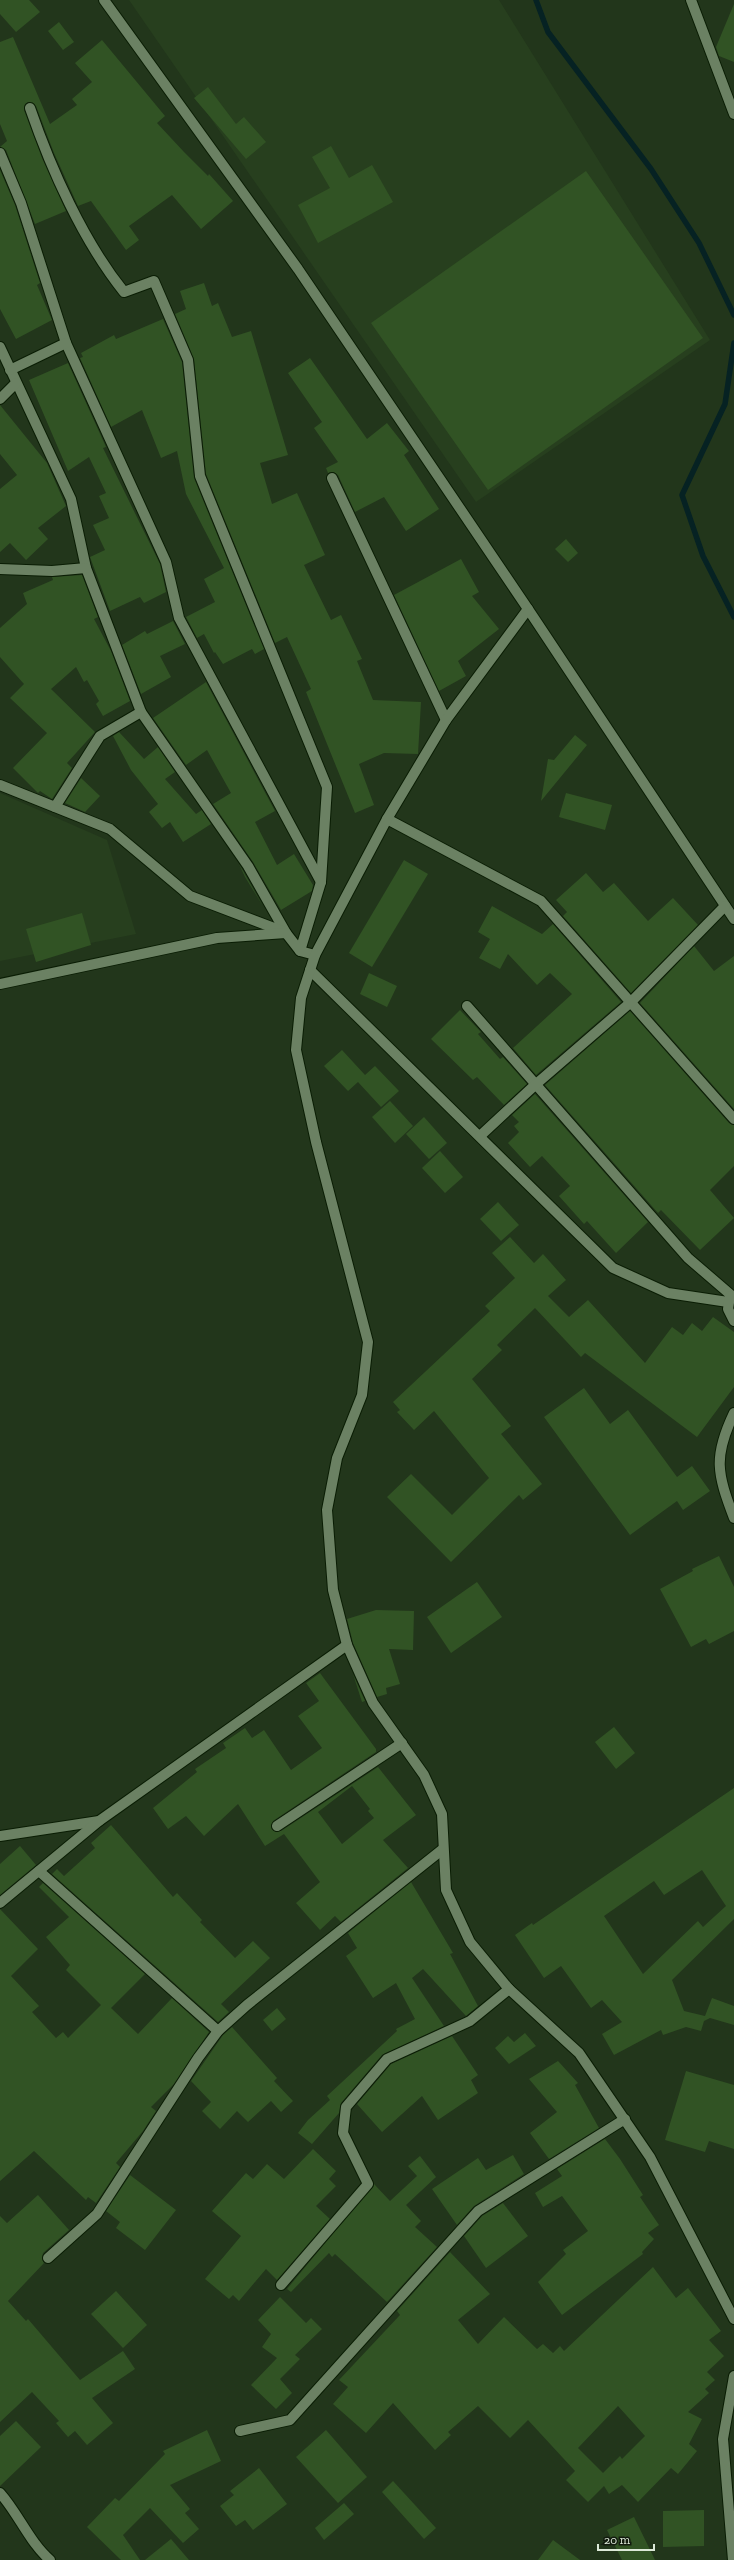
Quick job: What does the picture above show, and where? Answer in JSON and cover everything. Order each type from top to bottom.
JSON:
[{"type":"street","points":[[104,0],[298,269],[528,609],[734,919]]},
{"type":"street","points":[[691,0],[734,114]]},
{"type":"street","points":[[730,103],[734,93]]},
{"type":"street","points":[[30,108],[44,150],[102,264],[124,292],[154,281],[188,360],[200,476],[327,787],[321,882],[300,950]]},
{"type":"street","points":[[0,153],[21,203],[66,343],[166,562],[179,618],[321,882]]},
{"type":"street","points":[[10,370],[66,343]]},
{"type":"street","points":[[0,347],[71,499],[86,568],[141,712],[248,866],[286,933],[300,950],[315,955]]},
{"type":"street","points":[[0,399],[16,383]]},
{"type":"street","points":[[332,478],[446,720]]},
{"type":"street","points":[[0,570],[52,571],[86,568]]},
{"type":"street","points":[[528,609],[446,720],[387,819],[315,955],[301,998],[296,1050],[316,1142],[368,1342],[362,1395],[337,1458],[327,1510],[333,1590],[347,1645],[373,1703],[424,1775],[442,1814],[446,1890],[470,1942],[509,1990],[580,2052],[650,2157],[734,2319]]},
{"type":"street","points":[[56,807],[100,736],[141,712]]},
{"type":"street","points":[[0,784],[110,829],[190,896],[286,933]]},
{"type":"street","points":[[387,819],[541,901],[734,1120]]},
{"type":"street","points":[[480,1136],[535,1084],[631,1002],[725,906]]},
{"type":"street","points":[[0,984],[216,938],[286,933]]},
{"type":"street","points":[[310,970],[613,1268],[668,1293],[731,1296]]},
{"type":"street","points":[[467,1006],[688,1258],[731,1296]]},
{"type":"street","points":[[731,1296],[728,1309],[734,1321]]},
{"type":"street","points":[[734,1413],[723,1436],[718,1465],[724,1492],[734,1518]]},
{"type":"street","points":[[0,1903],[100,1821],[347,1645]]},
{"type":"street","points":[[277,1826],[402,1743]]},
{"type":"street","points":[[0,1836],[100,1821]]},
{"type":"street","points":[[48,2258],[97,2214],[198,2058],[218,2031],[247,2005],[443,1849]]},
{"type":"street","points":[[39,1871],[218,2031]]},
{"type":"street","points":[[281,2285],[368,2184],[343,2133],[346,2107],[387,2059],[470,2022],[509,1990]]},
{"type":"street","points":[[240,2431],[290,2420],[478,2211],[625,2119]]},
{"type":"street","points":[[733,2560],[729,2535],[723,2439],[734,2376]]},
{"type":"street","points":[[0,2493],[15,2509],[42,2554],[50,2560]]},
{"type":"shaded area","points":[[129,0],[499,0],[710,340],[476,502]]},
{"type":"shaded area","points":[[0,793],[107,840],[136,934],[0,961]]},
{"type":"building","points":[[0,0],[29,0],[40,12],[16,32],[0,14]]},
{"type":"building","points":[[734,4],[734,62],[719,56],[716,47]]},
{"type":"building","points":[[59,22],[74,42],[63,50],[48,31]]},
{"type":"building","points":[[13,37],[50,124],[77,105],[72,99],[92,82],[75,63],[102,40],[165,116],[157,123],[208,176],[209,174],[233,201],[201,229],[172,195],[129,226],[139,240],[126,250],[91,201],[78,206],[54,153],[36,106],[28,102],[25,104],[24,110],[42,158],[66,211],[35,224],[6,150],[0,147],[7,141],[0,124],[0,42]]},
{"type":"building","points":[[208,87],[236,124],[244,117],[266,142],[246,159],[194,98]]},
{"type":"building","points":[[331,146],[349,178],[372,165],[393,202],[318,243],[298,205],[330,188],[312,157]]},
{"type":"building","points":[[0,170],[15,205],[40,283],[37,285],[52,320],[16,339],[0,309]]},
{"type":"building","points":[[586,171],[703,338],[488,490],[371,323]]},
{"type":"building","points":[[204,283],[212,306],[218,303],[232,337],[251,331],[288,455],[260,463],[272,504],[297,493],[325,555],[304,565],[331,620],[341,615],[362,659],[357,661],[373,700],[421,702],[418,754],[384,753],[359,764],[374,805],[355,813],[306,692],[311,689],[287,637],[275,643],[206,474],[194,359],[175,314],[186,309],[180,291]]},
{"type":"building","points":[[163,319],[182,362],[194,478],[264,649],[255,654],[252,649],[223,664],[215,652],[214,653],[204,634],[197,638],[186,617],[215,602],[204,579],[224,568],[186,494],[177,451],[161,458],[142,410],[111,427],[80,358],[83,357],[81,353],[114,335],[116,339]]},
{"type":"building","points":[[310,358],[367,439],[387,423],[409,451],[404,455],[439,509],[406,531],[384,497],[355,512],[338,475],[333,472],[328,473],[326,468],[338,462],[314,428],[322,422],[288,373]]},
{"type":"building","points":[[68,363],[106,447],[103,448],[160,564],[166,592],[144,603],[140,597],[110,611],[90,557],[105,550],[93,525],[109,518],[99,496],[106,493],[89,457],[68,471],[29,380]]},
{"type":"building","points":[[0,405],[47,463],[66,506],[38,528],[48,539],[26,560],[10,543],[0,552],[0,489],[17,475],[0,454]]},
{"type":"building","points":[[566,539],[578,553],[568,562],[555,549]]},
{"type":"building","points":[[461,559],[479,592],[472,596],[499,629],[458,661],[466,676],[439,691],[394,595]]},
{"type":"building","points":[[82,575],[98,617],[94,619],[111,651],[130,701],[103,716],[96,704],[99,701],[87,680],[84,682],[76,667],[51,689],[95,732],[67,763],[72,768],[52,799],[40,791],[38,793],[13,768],[47,733],[10,698],[24,684],[0,657],[0,628],[27,604],[23,593],[53,580],[52,577]]},
{"type":"building","points":[[173,621],[185,644],[160,656],[171,677],[141,694],[122,645],[145,631],[147,634]]},
{"type":"building","points":[[206,682],[275,811],[255,822],[277,865],[294,854],[313,885],[312,891],[281,910],[253,862],[213,804],[231,793],[207,750],[186,765],[153,718]]},
{"type":"building","points":[[119,732],[144,759],[158,747],[175,772],[165,779],[196,814],[202,810],[211,824],[183,842],[170,822],[162,828],[149,812],[158,804],[131,770],[113,736]]},
{"type":"building","points":[[575,735],[587,745],[541,801],[548,759],[554,760]]},
{"type":"building","points":[[81,778],[100,796],[85,812],[65,803]]},
{"type":"building","points":[[566,793],[612,805],[605,830],[559,817]]},
{"type":"building","points":[[404,860],[428,874],[372,967],[349,953]]},
{"type":"building","points":[[239,864],[242,869],[263,906],[245,877]]},
{"type":"building","points":[[586,873],[603,892],[614,883],[648,921],[673,898],[698,925],[631,993],[563,916],[567,912],[556,900]]},
{"type":"building","points":[[492,906],[542,934],[553,924],[621,1002],[536,1075],[513,1048],[572,994],[550,973],[537,985],[508,954],[500,969],[479,958],[490,939],[478,932]]},
{"type":"building","points":[[82,913],[91,945],[36,962],[26,929]]},
{"type":"building","points":[[694,946],[714,971],[734,956],[734,1109],[640,1003]]},
{"type":"building","points":[[369,973],[397,986],[387,1007],[360,994]]},
{"type":"building","points":[[460,1010],[481,1032],[478,1034],[500,1059],[503,1057],[527,1084],[504,1105],[477,1077],[473,1080],[431,1039]]},
{"type":"building","points":[[630,1011],[729,1123],[734,1125],[734,1166],[710,1190],[734,1218],[700,1250],[661,1210],[658,1213],[545,1085]]},
{"type":"building","points":[[342,1050],[365,1075],[375,1066],[399,1091],[381,1107],[358,1082],[348,1091],[324,1066]]},
{"type":"building","points":[[535,1094],[648,1222],[616,1253],[587,1221],[584,1224],[559,1196],[570,1186],[542,1156],[530,1167],[508,1143],[519,1132],[514,1126],[519,1122],[512,1115]]},
{"type":"building","points":[[390,1101],[413,1126],[395,1143],[372,1117]]},
{"type":"building","points":[[424,1117],[447,1143],[429,1159],[406,1134]]},
{"type":"building","points":[[440,1151],[463,1177],[445,1193],[422,1168]]},
{"type":"building","points":[[498,1202],[519,1225],[501,1241],[480,1219]]},
{"type":"building","points":[[510,1237],[534,1263],[543,1254],[566,1280],[548,1296],[569,1317],[588,1300],[645,1363],[672,1327],[683,1335],[692,1323],[702,1331],[713,1317],[734,1332],[734,1387],[697,1437],[585,1353],[581,1357],[535,1308],[497,1345],[502,1350],[472,1379],[511,1426],[501,1434],[542,1484],[523,1500],[519,1495],[451,1562],[387,1497],[411,1474],[452,1515],[489,1478],[434,1411],[414,1430],[397,1412],[400,1410],[393,1402],[490,1311],[485,1306],[515,1278],[492,1253]]},
{"type":"building","points":[[584,1388],[610,1424],[628,1410],[677,1477],[692,1466],[710,1491],[683,1510],[677,1501],[630,1535],[544,1417]]},
{"type":"building","points":[[719,1556],[734,1587],[734,1631],[709,1644],[706,1639],[691,1647],[660,1589],[693,1571],[692,1569]]},
{"type":"building","points":[[477,1582],[502,1617],[451,1653],[427,1617]]},
{"type":"building","points":[[376,1610],[414,1611],[413,1650],[389,1649],[400,1684],[386,1688],[387,1694],[377,1697],[353,1643],[347,1619]]},
{"type":"building","points":[[320,1673],[376,1749],[376,1752],[273,1821],[271,1826],[272,1830],[281,1831],[378,1767],[416,1815],[383,1840],[408,1868],[341,1922],[335,1916],[320,1930],[296,1903],[320,1882],[284,1834],[265,1846],[238,1804],[204,1836],[186,1816],[168,1829],[153,1808],[197,1772],[195,1769],[226,1748],[223,1743],[245,1728],[252,1738],[264,1730],[291,1770],[322,1748],[298,1716],[319,1701],[306,1683]],"holes":[[[352,1786],[370,1809],[368,1811],[374,1818],[342,1844],[318,1812]]]},
{"type":"building","points":[[353,1674],[365,1701],[362,1702]]},
{"type":"building","points":[[614,1727],[635,1753],[616,1769],[595,1742]]},
{"type":"building","points":[[734,1788],[734,1919],[672,1980],[684,2011],[705,2016],[712,1998],[734,2006],[734,2025],[710,2018],[704,2021],[701,2031],[686,2027],[663,2035],[661,2030],[614,2055],[602,2034],[622,2022],[602,2000],[591,2008],[561,1966],[544,1978],[515,1935],[532,1923],[533,1925]],"holes":[[[702,1870],[726,1906],[703,1927],[698,1921],[643,1974],[604,1916],[654,1881],[664,1895]]]},
{"type":"building","points":[[111,1825],[173,1897],[177,1893],[202,1920],[200,1922],[235,1958],[253,1941],[270,1958],[221,2004],[229,2012],[218,2022],[52,1874],[57,1869],[64,1876],[95,1848],[91,1843]]},
{"type":"building","points":[[20,1846],[36,1865],[0,1895],[0,1864]]},
{"type":"building","points":[[411,1882],[453,1953],[450,1954],[478,2006],[466,2016],[423,1969],[412,1978],[444,2026],[382,2055],[341,2103],[339,2113],[312,2144],[298,2133],[308,2120],[330,2100],[327,2096],[397,2031],[396,2029],[415,2019],[396,1983],[373,1998],[346,1956],[357,1948],[348,1933]]},
{"type":"building","points":[[43,1883],[145,1974],[111,2008],[138,2034],[172,1998],[209,2032],[174,2084],[151,2107],[156,2111],[143,2131],[116,2163],[120,2167],[96,2203],[88,2197],[86,2200],[34,2151],[0,2181],[0,1909],[38,1949],[11,1976],[39,2006],[32,2012],[56,2038],[63,2032],[68,2038],[101,2005],[66,1970],[70,1965],[46,1937],[69,1917],[39,1887]]},
{"type":"building","points":[[277,2008],[286,2019],[272,2031],[263,2020]]},
{"type":"building","points":[[232,2027],[277,2078],[274,2081],[293,2101],[281,2112],[271,2101],[248,2122],[237,2111],[220,2129],[202,2111],[211,2102],[191,2081],[223,2035]]},
{"type":"building","points":[[525,2033],[536,2046],[509,2064],[495,2048],[508,2036],[514,2042]]},
{"type":"building","points":[[452,2036],[478,2075],[471,2080],[478,2093],[438,2120],[422,2096],[382,2132],[357,2104],[391,2064]]},
{"type":"building","points":[[558,2061],[578,2083],[575,2085],[599,2128],[549,2159],[530,2133],[557,2112],[529,2079]]},
{"type":"building","points":[[686,2071],[734,2085],[734,2149],[709,2141],[705,2152],[665,2140]]},
{"type":"building","points":[[605,2139],[643,2195],[640,2197],[659,2225],[648,2233],[654,2239],[642,2252],[643,2254],[562,2315],[538,2282],[566,2254],[563,2250],[588,2231],[562,2196],[543,2207],[535,2193],[562,2176],[557,2169]]},
{"type":"building","points":[[313,2149],[336,2171],[329,2179],[336,2186],[316,2206],[330,2219],[277,2280],[266,2269],[239,2301],[233,2295],[229,2299],[205,2279],[241,2236],[212,2211],[246,2173],[253,2179],[267,2164],[284,2179]]},
{"type":"building","points":[[513,2155],[524,2174],[474,2206],[457,2225],[432,2189],[478,2158],[486,2170]]},
{"type":"building","points":[[420,2156],[436,2177],[406,2205],[421,2221],[415,2227],[437,2247],[387,2302],[335,2254],[332,2257],[329,2253],[291,2292],[287,2289],[374,2184],[390,2201],[417,2176],[408,2166]]},
{"type":"building","points":[[130,2175],[176,2210],[145,2250],[116,2228],[120,2222],[106,2211]]},
{"type":"building","points":[[38,2195],[69,2230],[43,2253],[42,2259],[44,2263],[8,2301],[26,2321],[28,2319],[80,2380],[123,2351],[135,2369],[92,2398],[113,2423],[87,2445],[75,2431],[68,2437],[56,2423],[59,2421],[32,2392],[0,2422],[0,2216],[7,2223]]},
{"type":"building","points":[[503,2203],[528,2236],[486,2268],[464,2236],[482,2216]]},
{"type":"building","points":[[450,2252],[490,2294],[458,2320],[478,2344],[504,2317],[537,2349],[543,2344],[553,2353],[560,2346],[564,2351],[653,2267],[676,2298],[688,2288],[721,2331],[709,2340],[724,2356],[707,2372],[715,2380],[705,2389],[709,2393],[688,2412],[702,2419],[689,2444],[697,2451],[678,2474],[671,2468],[638,2502],[622,2485],[609,2494],[604,2486],[588,2502],[566,2480],[575,2471],[528,2420],[510,2438],[478,2406],[448,2432],[451,2435],[435,2450],[393,2403],[366,2433],[333,2404],[348,2387],[339,2380],[400,2315],[397,2311]],"holes":[[[618,2406],[645,2436],[622,2459],[620,2456],[603,2473],[578,2448]]]},
{"type":"building","points":[[116,2291],[147,2325],[123,2348],[91,2314]]},
{"type":"building","points":[[280,2297],[306,2323],[311,2318],[322,2329],[295,2355],[300,2359],[280,2379],[292,2393],[276,2409],[251,2385],[277,2358],[262,2347],[271,2334],[258,2320]]},
{"type":"building","points":[[16,2421],[41,2447],[0,2486],[0,2436]]},
{"type":"building","points":[[207,2430],[221,2461],[170,2485],[190,2509],[185,2513],[199,2529],[183,2543],[150,2508],[123,2535],[140,2560],[121,2560],[87,2527],[115,2498],[119,2501],[165,2454],[163,2451]]},
{"type":"building","points":[[326,2430],[367,2477],[338,2503],[296,2457]]},
{"type":"building","points":[[259,2468],[287,2504],[253,2530],[245,2520],[236,2526],[220,2506],[234,2495],[230,2491]]},
{"type":"building","points":[[393,2481],[436,2528],[424,2539],[382,2492]]},
{"type":"building","points":[[344,2503],[354,2514],[324,2540],[315,2528]]},
{"type":"building","points":[[704,2510],[704,2546],[663,2547],[663,2511]]},
{"type":"building","points":[[634,2517],[655,2560],[622,2560],[607,2530]]},
{"type":"building","points":[[171,2539],[189,2560],[145,2560]]},
{"type":"building","points":[[553,2540],[580,2560],[538,2560]]},
{"type":"waterway","points":[[536,0],[548,32],[651,169],[699,243],[734,315]]},
{"type":"waterway","points":[[734,343],[725,404],[682,495],[703,556],[734,617]]}]
